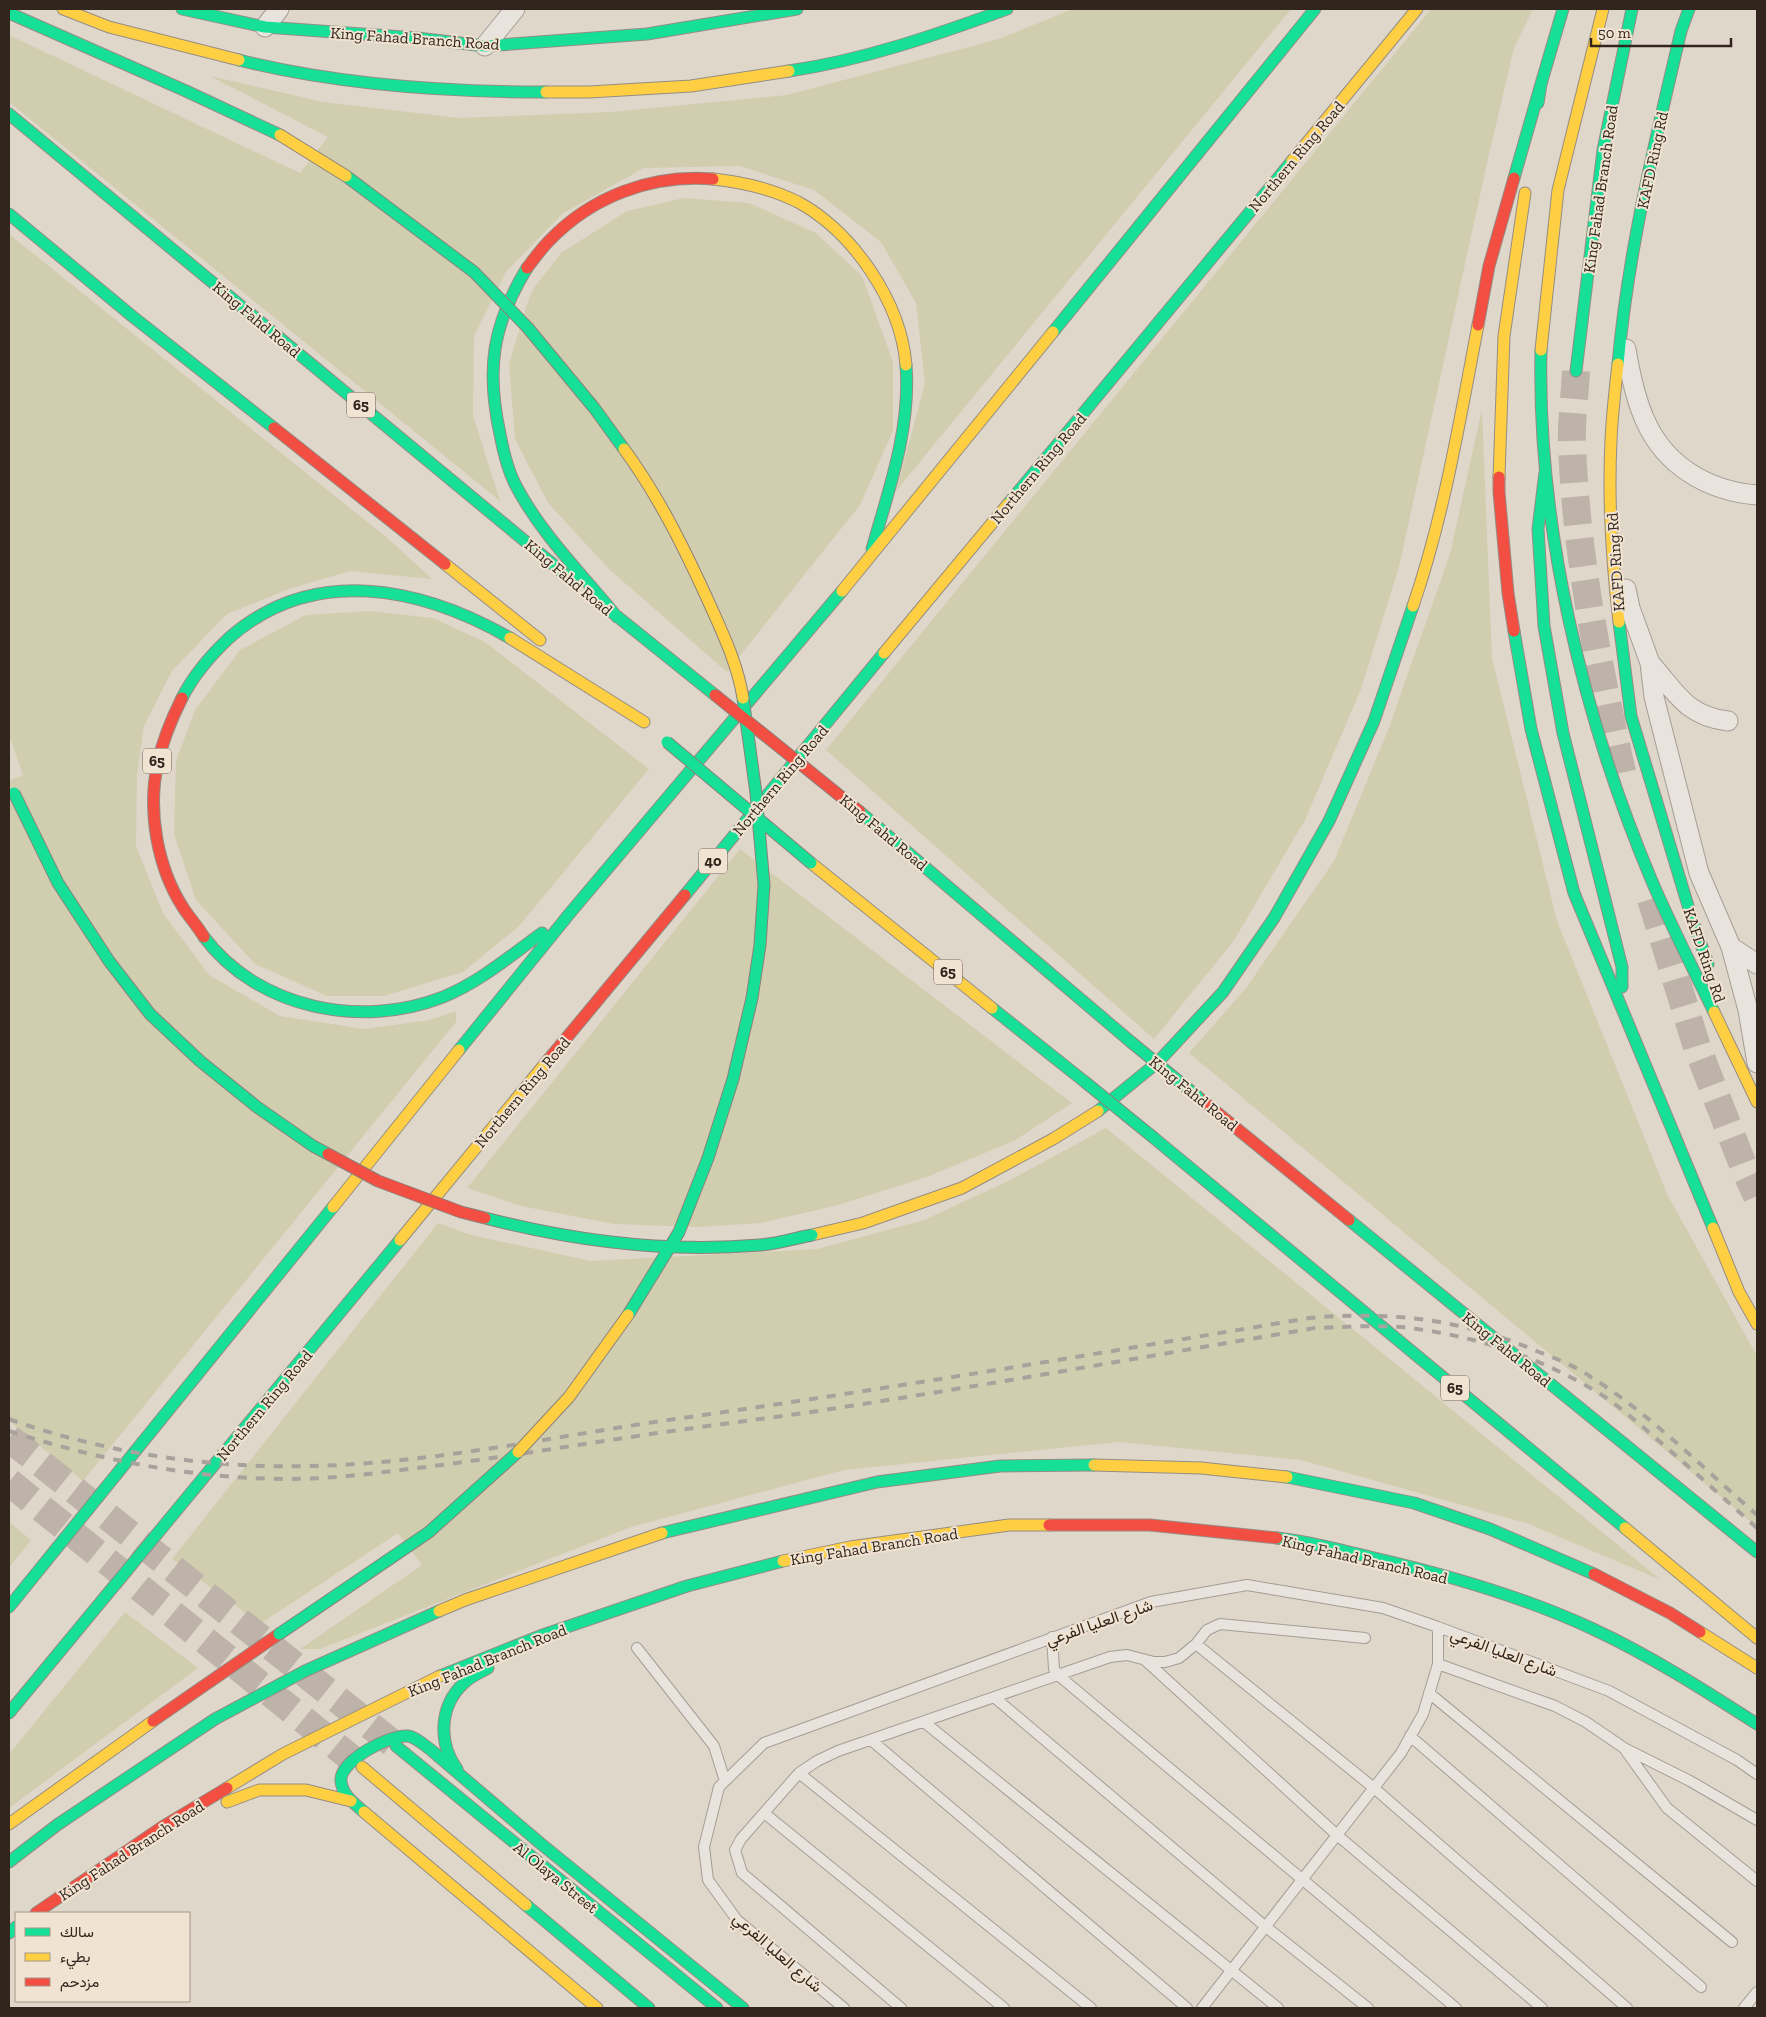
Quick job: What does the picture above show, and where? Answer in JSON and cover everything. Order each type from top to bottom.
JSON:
[{"type":"main road","points":[[63,9],[109,27],[279,70],[387,86],[487,92],[590,92],[691,86],[829,65],[945,32],[1008,9]]},
{"type":"main road","name":"King Fahad Branch Road","points":[[182,9],[266,27],[417,38],[485,46],[647,34],[797,9]]},
{"type":"main road","points":[[9,1607],[570,913],[870,558],[1315,9]]},
{"type":"main road","name":"Northern Ring Road","points":[[9,1714],[1417,9]]},
{"type":"main road","points":[[12,788],[58,882],[109,961],[150,1014],[200,1061],[250,1102],[313,1146],[378,1181],[461,1212],[523,1228],[585,1240],[681,1248],[761,1245],[812,1235],[863,1223],[962,1188],[1053,1139],[1101,1109],[1152,1068],[1223,992],[1274,918],[1329,821],[1374,720],[1421,582],[1452,458],[1489,266],[1563,9]]},
{"type":"main road","points":[[1603,9],[1558,190],[1541,352],[1545,472],[1558,565],[1576,653],[1610,773],[1651,880],[1757,1102]]},
{"type":"main road","name":"King Fahad Branch Road","points":[[1576,371],[1603,150],[1632,9]]},
{"type":"main road","name":"KAFD Ring Rd","points":[[1689,9],[1681,31],[1642,199],[1621,328],[1611,442],[1610,482],[1615,588],[1631,716],[1692,919],[1712,974]]},
{"type":"main road","points":[[9,14],[186,91],[280,135],[351,179],[474,272],[528,328],[595,409],[648,482],[692,565],[726,641],[740,686],[756,792],[764,885],[752,998],[734,1079],[708,1158],[679,1232],[637,1301],[605,1349],[569,1397],[506,1464],[429,1532],[139,1730],[9,1824]]},
{"type":"main road","points":[[1541,84],[1504,336],[1499,492],[1508,593],[1531,729],[1574,893],[1739,1292],[1757,1324]]},
{"type":"main road","name":"King Fahd Road","points":[[9,114],[617,617],[860,812],[1131,1042],[1757,1552]]},
{"type":"main road","points":[[617,617],[541,523],[514,480],[494,418],[491,377],[493,354],[503,311],[525,270],[554,235],[579,214],[612,196],[648,184],[690,178],[725,181],[760,186],[797,202],[835,230],[867,263],[886,294],[900,326],[907,364],[908,405],[896,460],[870,558]]},
{"type":"main road","name":"65","points":[[9,214],[132,316],[644,722],[811,863],[1154,1138],[1757,1638]]},
{"type":"main road","points":[[1545,472],[1538,529],[1544,626],[1563,733],[1622,967],[1622,1009]]},
{"type":"main road","name":"65","points":[[570,913],[470,983],[444,997],[408,1007],[375,1013],[342,1011],[310,1005],[279,995],[248,978],[219,953],[194,925],[180,902],[166,871],[156,837],[154,775],[163,737],[171,716],[196,675],[222,644],[255,619],[306,597],[332,592],[357,591],[389,593],[419,599],[463,615],[510,638],[644,722]]},
{"type":"main road","name":"KAFD Ring Rd","points":[[1722,1001],[1757,1102]]},
{"type":"main road","points":[[9,1862],[57,1825],[216,1719],[305,1671],[465,1600],[660,1533],[877,1482],[1000,1466],[1095,1465],[1201,1468],[1301,1479],[1414,1503],[1490,1529],[1583,1568],[1670,1613],[1757,1668]]},
{"type":"main road","name":"King Fahad Branch Road","points":[[37,1912],[162,1827],[292,1750],[445,1674],[540,1636],[687,1586],[769,1564],[850,1547],[1009,1525],[1150,1525],[1302,1541],[1422,1569],[1515,1598],[1593,1630],[1668,1668],[1757,1724]]},
{"type":"main road","points":[[473,1787],[448,1760],[444,1742],[443,1720],[449,1702],[463,1684],[540,1636]]},
{"type":"main road","points":[[597,2008],[351,1801],[341,1787],[340,1775],[349,1763],[362,1753],[397,1738],[409,1736],[421,1742],[473,1787],[743,2008]]},
{"type":"main road","name":"Al Olaya Street","points":[[396,1746],[716,2008]]},
{"type":"main road","points":[[362,1767],[649,2008]]},
{"type":"main road","points":[[162,1827],[259,1790],[306,1790],[351,1801]]},
{"type":"street","points":[[266,27],[279,9]]},
{"type":"street","points":[[485,46],[515,9]]},
{"type":"street","points":[[1621,328],[1631,377],[1645,420],[1656,440],[1674,461],[1696,478],[1718,488],[1757,495]]},
{"type":"street","points":[[1610,482],[1630,608],[1650,662],[1654,697],[1699,873],[1731,947],[1748,1010],[1757,1063]]},
{"type":"street","points":[[1650,662],[1687,706],[1710,719],[1728,721]]},
{"type":"street","points":[[1731,947],[1757,964]]},
{"type":"lane","name":"شارع العليا الفرعي","points":[[844,2008],[737,1920],[708,1880],[704,1847],[719,1787],[764,1743],[1151,1602],[1247,1585],[1383,1608],[1609,1690],[1737,1760],[1757,1774]]},
{"type":"lane","points":[[901,2008],[742,1873],[735,1850],[741,1840],[799,1773],[817,1761],[871,1740],[1110,1657],[1126,1655],[1154,1662],[1165,1662],[1179,1658],[1196,1644],[1206,1630],[1220,1624],[1365,1638]]},
{"type":"lane","points":[[1202,2008],[1401,1753],[1423,1714],[1438,1664],[1438,1627]]},
{"type":"lane","points":[[1052,1637],[1054,1669],[1058,1675],[1456,2008]]},
{"type":"lane","points":[[1196,1644],[1374,1788],[1626,2008]]},
{"type":"lane","points":[[637,1648],[714,1746],[725,1781]]},
{"type":"lane","points":[[1142,1658],[1337,1835],[1542,2008]]},
{"type":"lane","points":[[1438,1664],[1555,1706],[1586,1722],[1624,1748],[1690,1781],[1757,1820]]},
{"type":"lane","points":[[1429,1694],[1732,1942]]},
{"type":"lane","points":[[994,1697],[1266,1927],[1368,2008]]},
{"type":"lane","points":[[924,1722],[1278,2008]]},
{"type":"lane","points":[[1410,1736],[1701,1987]]},
{"type":"lane","points":[[871,1740],[1187,2008]]},
{"type":"lane","points":[[1624,1748],[1667,1808],[1757,1880]]},
{"type":"lane","points":[[799,1773],[1091,2008]]},
{"type":"lane","points":[[764,1813],[1004,2008]]},
{"type":"lane","points":[[1744,2008],[1757,1992]]},
{"type":"shaded area","points":[[1073,9],[1291,9],[896,491],[925,383],[916,303],[881,242],[814,190],[740,166],[644,168],[562,214],[506,272],[474,336],[473,415],[500,501],[9,102],[9,35],[300,173],[328,137],[210,76],[323,102],[459,118],[611,112],[787,95],[999,39]]},
{"type":"shaded area","points":[[1431,9],[1533,9],[1514,48],[1399,567],[1361,689],[1305,820],[1233,942],[1154,1039],[826,750]]},
{"type":"shaded area","points":[[684,198],[749,203],[816,233],[862,276],[893,362],[893,431],[860,505],[727,672],[610,570],[548,503],[515,439],[509,364],[528,301],[534,288],[561,253],[627,211]]},
{"type":"shaded area","points":[[9,234],[391,541],[432,579],[350,571],[292,588],[227,614],[172,671],[144,726],[137,775],[136,846],[163,913],[209,975],[280,1016],[364,1029],[430,1020],[456,1011],[456,1022],[83,1481],[9,1421],[9,781],[23,775],[9,735]]},
{"type":"shaded area","points":[[1482,409],[1492,658],[1557,921],[1668,1196],[1757,1356],[1757,1527],[1189,1053],[1246,988],[1334,861],[1388,730],[1450,554]]},
{"type":"shaded area","points":[[369,611],[433,618],[485,642],[649,769],[519,926],[463,972],[384,996],[327,996],[255,964],[196,900],[174,834],[176,761],[195,710],[240,650],[306,615]]},
{"type":"shaded area","points":[[740,849],[1072,1103],[1014,1141],[924,1178],[838,1205],[761,1223],[698,1227],[614,1224],[521,1206],[467,1188]]},
{"type":"shaded area","points":[[1106,1128],[1661,1580],[1526,1523],[1301,1460],[1119,1442],[844,1470],[631,1527],[320,1649],[300,1649],[422,1565],[398,1533],[260,1624],[172,1559],[438,1223],[471,1235],[591,1261],[817,1249],[924,1220],[1010,1180]]},
{"type":"shaded area","points":[[9,1522],[31,1540],[9,1568]]},
{"type":"shaded area","points":[[125,1612],[198,1668],[9,1808],[9,1754]]},
{"type":"tunnel","points":[[1576,371],[1572,434],[1578,530],[1598,658],[1625,786]]},
{"type":"tunnel","points":[[1651,899],[1697,1047],[1757,1196]]},
{"type":"tunnel","points":[[9,1438],[396,1746]]},
{"type":"tunnel","points":[[9,1482],[362,1767]]},
{"type":"railway","points":[[9,1419],[103,1446],[190,1461],[265,1466],[359,1464],[447,1455],[908,1384],[1309,1318],[1339,1316],[1398,1317],[1426,1320],[1483,1332],[1511,1341],[1579,1369],[1656,1425],[1757,1515]]},
{"type":"railway","points":[[9,1431],[77,1451],[147,1466],[182,1471],[253,1478],[304,1479],[334,1477],[473,1461],[827,1410],[1315,1328],[1392,1327],[1442,1333],[1491,1345],[1538,1362],[1584,1384],[1629,1415],[1757,1528]]},
{"type":"traffic: fast","points":[[182,9],[265,27],[417,38],[485,46],[647,34],[797,9]]},
{"type":"traffic: fast","points":[[789,71],[872,53],[927,37],[1007,9]]},
{"type":"traffic: fast","points":[[1053,332],[1315,9]]},
{"type":"traffic: fast","points":[[1538,103],[1541,84],[1563,9]]},
{"type":"traffic: fast","points":[[1576,371],[1603,150],[1632,9]]},
{"type":"traffic: fast","points":[[1618,364],[1635,238],[1681,31],[1689,9]]},
{"type":"traffic: fast","points":[[9,13],[186,91],[280,135]]},
{"type":"traffic: fast","points":[[239,60],[315,76],[391,85],[469,91],[546,92]]},
{"type":"traffic: fast","points":[[1514,178],[1541,84]]},
{"type":"traffic: fast","points":[[9,114],[572,580]]},
{"type":"traffic: fast","points":[[1008,504],[1292,161]]},
{"type":"traffic: fast","points":[[346,176],[474,272],[528,328],[595,409],[624,449]]},
{"type":"traffic: fast","points":[[9,214],[132,316],[274,428]]},
{"type":"traffic: fast","points":[[527,268],[506,309],[495,348],[493,389],[504,452],[514,482],[536,518],[617,617]]},
{"type":"traffic: fast","points":[[1541,350],[1542,417],[1547,485],[1556,552],[1569,620],[1585,687],[1605,753],[1651,879],[1714,1012]]},
{"type":"traffic: fast","points":[[872,549],[892,481],[902,435],[907,389],[906,365]]},
{"type":"traffic: fast","points":[[1545,472],[1538,529],[1544,626],[1563,733],[1622,967],[1622,987]]},
{"type":"traffic: fast","points":[[182,698],[203,666],[229,638],[262,615],[296,600],[331,592],[368,591],[404,596],[440,606],[476,620],[510,638]]},
{"type":"traffic: fast","points":[[459,1050],[570,913],[842,591]]},
{"type":"traffic: fast","points":[[603,605],[715,695]]},
{"type":"traffic: fast","points":[[1098,1111],[1158,1062],[1223,992],[1274,918],[1329,821],[1374,721],[1413,606]]},
{"type":"traffic: fast","points":[[1619,622],[1631,716],[1692,919],[1708,964]]},
{"type":"traffic: fast","points":[[1514,631],[1531,729],[1574,893],[1713,1228]]},
{"type":"traffic: fast","points":[[685,895],[884,653]]},
{"type":"traffic: fast","points":[[628,1315],[679,1232],[708,1158],[733,1079],[752,998],[760,945],[764,885],[756,793],[743,698]]},
{"type":"traffic: fast","points":[[667,742],[811,863]]},
{"type":"traffic: fast","points":[[14,793],[58,883],[109,961],[150,1014],[200,1061],[257,1107],[313,1146],[328,1154]]},
{"type":"traffic: fast","points":[[860,812],[1131,1042]]},
{"type":"traffic: fast","points":[[204,937],[226,962],[253,981],[282,996],[313,1006],[346,1011],[379,1011],[412,1007],[457,991],[494,968],[542,933]]},
{"type":"traffic: fast","points":[[992,1008],[1085,1082]]},
{"type":"traffic: fast","points":[[1131,1042],[1198,1097]]},
{"type":"traffic: fast","points":[[1085,1082],[1154,1138]]},
{"type":"traffic: fast","points":[[1154,1138],[1625,1528]]},
{"type":"traffic: fast","points":[[9,1607],[333,1207]]},
{"type":"traffic: fast","points":[[485,1218],[587,1239],[656,1246],[725,1247],[760,1245],[812,1235]]},
{"type":"traffic: fast","points":[[1349,1220],[1757,1552]]},
{"type":"traffic: fast","points":[[9,1713],[400,1240]]},
{"type":"traffic: fast","points":[[279,1634],[429,1532],[518,1452]]},
{"type":"traffic: fast","points":[[662,1533],[877,1482],[1000,1466],[1094,1465]]},
{"type":"traffic: fast","points":[[1287,1477],[1414,1503],[1490,1529],[1594,1574]]},
{"type":"traffic: fast","points":[[1277,1538],[1326,1546],[1430,1572],[1513,1597],[1567,1617],[1636,1650],[1757,1724]]},
{"type":"traffic: fast","points":[[440,1676],[540,1636],[687,1586],[783,1561]]},
{"type":"traffic: fast","points":[[9,1862],[57,1825],[215,1719],[305,1671],[439,1611]]},
{"type":"traffic: fast","points":[[457,1769],[451,1759],[444,1736],[446,1713],[450,1702],[464,1683],[488,1668]]},
{"type":"traffic: fast","points":[[364,1812],[350,1799],[342,1786],[343,1773],[348,1765],[367,1750],[390,1739],[408,1736],[420,1741],[540,1843],[743,2008]]},
{"type":"traffic: fast","points":[[396,1746],[717,2008]]},
{"type":"traffic: fast","points":[[526,1905],[649,2008]]},
{"type":"traffic: fast","points":[[9,1933],[15,1928]]},
{"type":"traffic: slow","points":[[63,9],[109,27],[239,60]]},
{"type":"traffic: slow","points":[[1292,161],[1417,9]]},
{"type":"traffic: slow","points":[[1541,350],[1558,190],[1603,9]]},
{"type":"traffic: slow","points":[[546,92],[589,92],[691,86],[789,71]]},
{"type":"traffic: slow","points":[[280,135],[346,176]]},
{"type":"traffic: slow","points":[[713,179],[757,187],[788,197],[818,215],[837,231],[871,271],[884,294],[895,317],[906,365]]},
{"type":"traffic: slow","points":[[1499,477],[1504,336],[1525,193]]},
{"type":"traffic: slow","points":[[1413,606],[1434,537],[1458,431],[1478,325]]},
{"type":"traffic: slow","points":[[842,591],[1053,332]]},
{"type":"traffic: slow","points":[[1618,364],[1612,422],[1610,509],[1619,622]]},
{"type":"traffic: slow","points":[[624,449],[661,506],[692,566],[730,651],[738,674],[743,698]]},
{"type":"traffic: slow","points":[[884,653],[1008,504]]},
{"type":"traffic: slow","points":[[445,564],[540,640]]},
{"type":"traffic: slow","points":[[510,638],[644,722]]},
{"type":"traffic: slow","points":[[811,863],[992,1008]]},
{"type":"traffic: slow","points":[[1714,1012],[1757,1102]]},
{"type":"traffic: slow","points":[[333,1207],[459,1050]]},
{"type":"traffic: slow","points":[[400,1240],[549,1059]]},
{"type":"traffic: slow","points":[[812,1235],[863,1223],[962,1188],[1053,1139],[1098,1111]]},
{"type":"traffic: slow","points":[[1713,1228],[1739,1292],[1757,1324]]},
{"type":"traffic: slow","points":[[518,1452],[569,1397],[628,1315]]},
{"type":"traffic: slow","points":[[1094,1465],[1201,1468],[1287,1477]]},
{"type":"traffic: slow","points":[[783,1561],[850,1547],[1009,1525],[1049,1525]]},
{"type":"traffic: slow","points":[[1625,1528],[1757,1638]]},
{"type":"traffic: slow","points":[[439,1611],[465,1600],[662,1533]]},
{"type":"traffic: slow","points":[[1700,1632],[1757,1668]]},
{"type":"traffic: slow","points":[[227,1788],[283,1754],[440,1676]]},
{"type":"traffic: slow","points":[[9,1824],[153,1721]]},
{"type":"traffic: slow","points":[[362,1767],[526,1905]]},
{"type":"traffic: slow","points":[[227,1802],[259,1790],[306,1790],[351,1801]]},
{"type":"traffic: slow","points":[[364,1812],[597,2008]]},
{"type":"traffic: jam","points":[[527,268],[546,244],[566,225],[604,200],[624,191],[668,180],[690,178],[713,179]]},
{"type":"traffic: jam","points":[[1478,325],[1489,266],[1514,178]]},
{"type":"traffic: jam","points":[[274,428],[445,564]]},
{"type":"traffic: jam","points":[[1499,477],[1508,593],[1514,631]]},
{"type":"traffic: jam","points":[[715,695],[860,812]]},
{"type":"traffic: jam","points":[[182,698],[168,729],[158,762],[155,780],[154,819],[161,857],[167,875],[184,909],[204,937]]},
{"type":"traffic: jam","points":[[549,1059],[685,895]]},
{"type":"traffic: jam","points":[[1198,1097],[1349,1220]]},
{"type":"traffic: jam","points":[[328,1154],[378,1181],[461,1212],[485,1218]]},
{"type":"traffic: jam","points":[[1049,1525],[1150,1525],[1277,1538]]},
{"type":"traffic: jam","points":[[1594,1574],[1670,1613],[1700,1632]]},
{"type":"traffic: jam","points":[[153,1721],[279,1634]]},
{"type":"traffic: jam","points":[[37,1912],[162,1827],[227,1788]]}]
